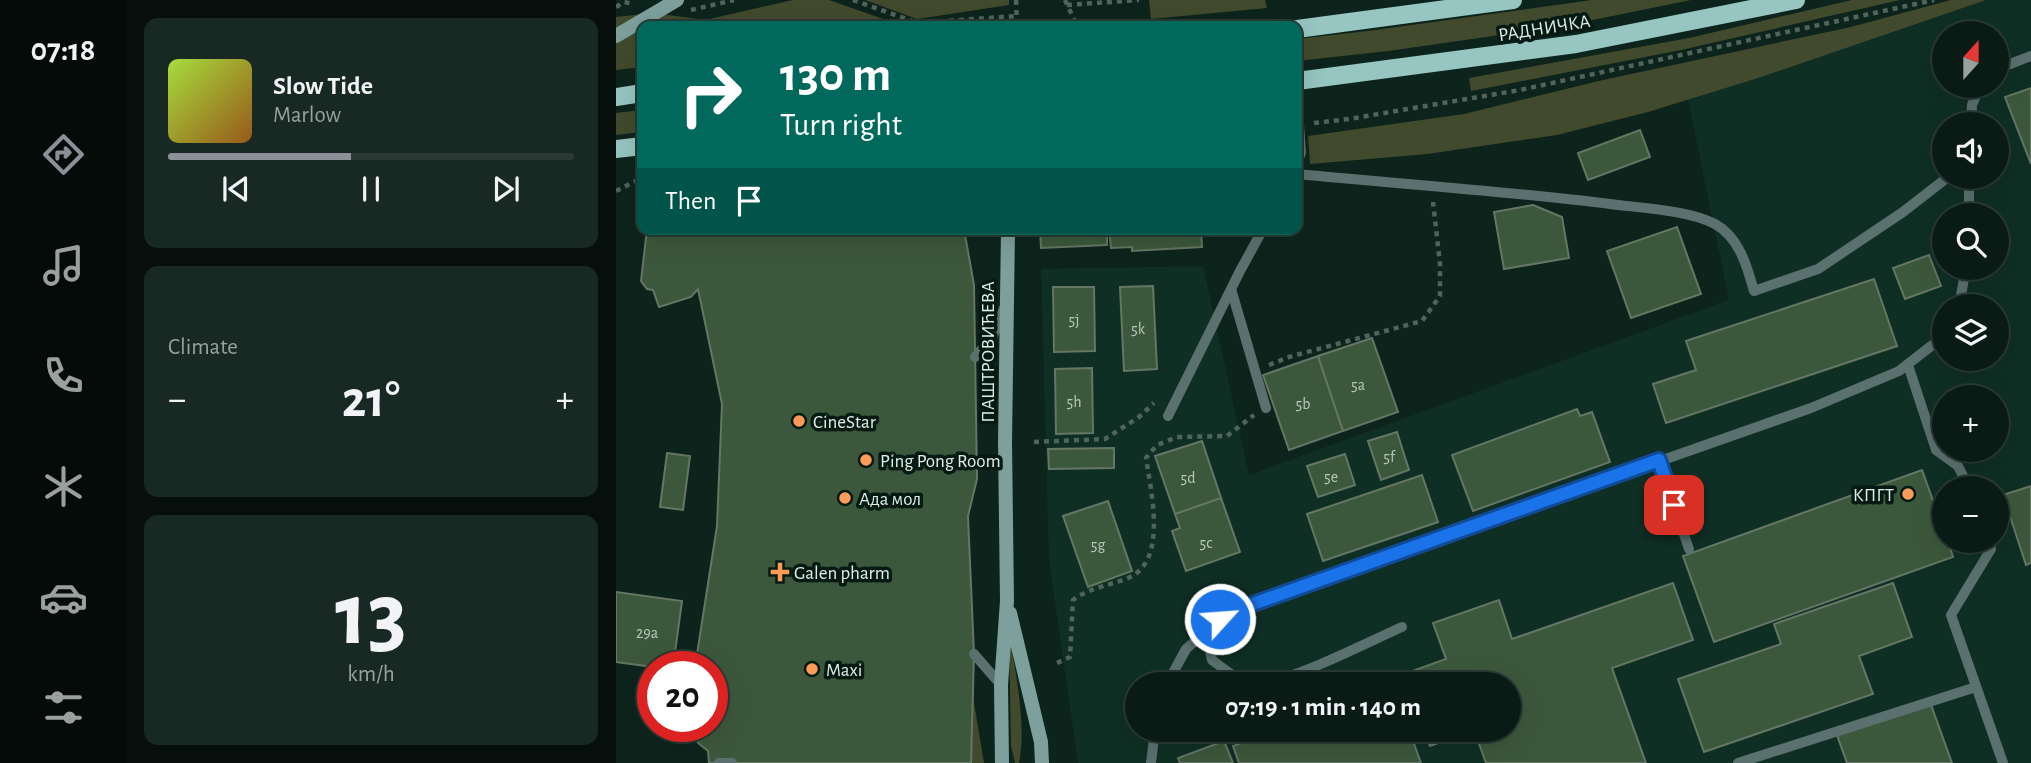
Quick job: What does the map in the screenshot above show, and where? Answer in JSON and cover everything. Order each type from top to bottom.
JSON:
[{"type":"main road","points":[[641,21],[677,0]]},
{"type":"main road","name":"РАДНИЧКА","points":[[1302,28],[1513,0]]},
{"type":"main road","name":"РАДНИЧКА","points":[[1302,80],[1576,44],[1796,0]]},
{"type":"main road","points":[[616,36],[637,24]]},
{"type":"main road","points":[[616,97],[637,94]]},
{"type":"main road","points":[[616,149],[637,147]]},
{"type":"main road","name":"ПАШТРОВИЋЕВА","points":[[1002,763],[1001,685],[1007,601],[1007,235]]},
{"type":"main road","name":"ПАШТРОВИЋЕВА","points":[[1007,601],[1041,743],[1042,763]]},
{"type":"lane","points":[[2009,64],[2031,56]]},
{"type":"lane","points":[[1302,174],[1671,212],[1713,223],[1728,233],[1744,258],[1754,291],[1818,269],[1933,189]]},
{"type":"lane","points":[[1168,416],[1261,235]]},
{"type":"lane","points":[[1231,289],[1266,408]]},
{"type":"lane","points":[[975,357],[993,336],[1006,299]]},
{"type":"lane","points":[[1174,672],[1186,649],[1220,619],[1236,610],[1811,408],[1899,371],[1932,346]]},
{"type":"lane","points":[[1908,365],[1936,450],[1958,466],[1963,476]]},
{"type":"lane","points":[[1659,460],[1689,549]]},
{"type":"lane","points":[[1989,553],[1951,615],[2004,763]]},
{"type":"lane","points":[[1220,619],[1208,642],[1212,660],[1230,673],[1253,684],[1279,680],[1402,627]]},
{"type":"lane","points":[[974,654],[1001,685]]},
{"type":"lane","points":[[1738,763],[1976,687]]},
{"type":"lane","points":[[1151,763],[1154,742]]},
{"type":"lane","points":[[719,763],[732,763]]},
{"type":"path","points":[[853,0],[912,21]]},
{"type":"path","points":[[1016,0],[1016,21]]},
{"type":"path","points":[[1075,21],[1066,2],[1139,0]]},
{"type":"path","points":[[1302,124],[1349,119],[1520,90],[1934,0]]},
{"type":"path","points":[[946,21],[1016,16]]},
{"type":"path","points":[[616,191],[637,180]]},
{"type":"path","points":[[1261,368],[1289,357],[1422,321],[1440,296],[1440,264],[1432,187]]},
{"type":"path","points":[[1034,442],[1105,439],[1139,417],[1158,400]]},
{"type":"path","points":[[1057,663],[1070,657],[1073,600],[1084,591],[1130,578],[1147,564],[1154,539],[1146,458],[1157,445],[1177,437],[1227,436],[1243,421],[1266,408]]},
{"type":"shaded area","points":[[793,0],[829,0],[889,21],[637,21],[637,68],[616,70],[616,17],[653,13],[705,20]]},
{"type":"shaded area","points":[[865,0],[1009,0],[1009,5],[917,19]]},
{"type":"shaded area","points":[[1149,0],[1265,0],[1267,8],[1151,19]]},
{"type":"shaded area","points":[[1592,0],[1691,0],[1563,26],[1302,60],[1302,38]]},
{"type":"shaded area","points":[[1852,0],[1900,0],[1681,50],[1471,91],[1469,78],[1689,38]]},
{"type":"shaded area","points":[[1951,0],[1986,0],[1758,78],[1648,112],[1557,135],[1427,154],[1310,164],[1308,136],[1464,114],[1603,80],[1851,27]]},
{"type":"shaded area","points":[[1986,0],[2031,0],[2031,763],[1078,763],[1049,561],[1041,269],[1203,266],[1249,475],[1729,300],[1688,99]]},
{"type":"shaded area","points":[[637,111],[637,133],[616,135],[616,113]]},
{"type":"shaded area","points":[[1009,632],[1021,715],[1019,763],[1015,763],[1011,746]]},
{"type":"shaded area","points":[[973,697],[984,763],[971,763]]},
{"type":"building","points":[[2031,88],[2031,164],[2005,98]]},
{"type":"building","points":[[1640,130],[1650,157],[1588,180],[1578,153]]},
{"type":"building","points":[[1533,205],[1562,217],[1569,258],[1504,269],[1494,212]]},
{"type":"building","points":[[1677,227],[1701,294],[1631,318],[1607,251]]},
{"type":"building","name":"Ада мол","points":[[646,235],[965,235],[974,285],[977,479],[968,516],[974,654],[971,763],[709,763],[708,751],[698,742],[728,742],[728,651],[697,651],[717,526],[722,404],[698,289],[691,297],[659,307],[653,290],[647,289],[641,281]]},
{"type":"building","points":[[1040,235],[1107,235],[1107,245],[1041,248]]},
{"type":"building","points":[[1110,235],[1201,235],[1202,247],[1132,251],[1132,247],[1111,248]]},
{"type":"building","points":[[1929,255],[1932,280],[1939,280],[1941,286],[1905,299],[1893,268]]},
{"type":"building","points":[[1874,279],[1897,346],[1666,423],[1653,384],[1696,370],[1686,341]]},
{"type":"building","points":[[1153,286],[1157,369],[1124,371],[1120,287]]},
{"type":"building","points":[[1053,287],[1094,287],[1095,351],[1054,352]]},
{"type":"building","points":[[1372,338],[1398,412],[1343,431],[1318,356]]},
{"type":"building","points":[[1318,356],[1343,431],[1289,450],[1263,375]]},
{"type":"building","points":[[1092,368],[1093,433],[1056,434],[1055,369]]},
{"type":"building","points":[[1577,409],[1580,416],[1592,412],[1610,462],[1473,511],[1452,455]]},
{"type":"building","points":[[1397,432],[1409,470],[1381,480],[1368,441]]},
{"type":"building","points":[[1202,441],[1221,498],[1175,514],[1155,456]]},
{"type":"building","points":[[1114,448],[1114,468],[1049,469],[1048,449]]},
{"type":"building","points":[[667,453],[690,456],[683,510],[660,507]]},
{"type":"building","points":[[1345,454],[1355,485],[1318,497],[1307,466]]},
{"type":"building","points":[[1922,470],[1932,498],[1932,553],[1952,553],[1953,557],[1714,642],[1683,556]]},
{"type":"building","points":[[1422,475],[1438,522],[1323,561],[1307,514]]},
{"type":"building","points":[[2031,486],[2031,563],[2026,565],[2009,513],[2009,493]]},
{"type":"building","points":[[1221,498],[1240,552],[1186,571],[1172,531],[1180,528],[1175,514]]},
{"type":"building","points":[[1108,501],[1132,571],[1088,587],[1063,516]]},
{"type":"building","points":[[1673,583],[1693,640],[1612,668],[1646,763],[1486,763],[1478,742],[1521,742],[1521,672],[1410,672],[1446,659],[1433,623],[1499,600],[1512,639]]},
{"type":"building","points":[[1893,583],[1912,637],[1859,656],[1873,694],[1704,752],[1678,679],[1781,644],[1774,624]]},
{"type":"building","points":[[616,592],[682,601],[675,651],[637,651],[637,665],[616,662]]},
{"type":"building","points":[[1930,702],[1952,763],[1847,763],[1837,735]]},
{"type":"building","points":[[1224,742],[1233,763],[1180,763],[1178,758]]},
{"type":"building","points":[[1244,742],[1413,742],[1421,763],[1239,763],[1233,746]]},
{"type":"place","name":"CineStar","points":[[799,421]]},
{"type":"place","name":"Ping Pong Room","points":[[866,460]]},
{"type":"place","name":"КПГТ","points":[[1908,494]]},
{"type":"place","name":"Ада мол","points":[[845,498]]},
{"type":"place","name":"Galen pharm","points":[[780,572]]},
{"type":"place","name":"Maxi","points":[[812,669]]},
{"type":"route","points":[[1220,619],[1236,610],[1659,460],[1674,505]]}]
